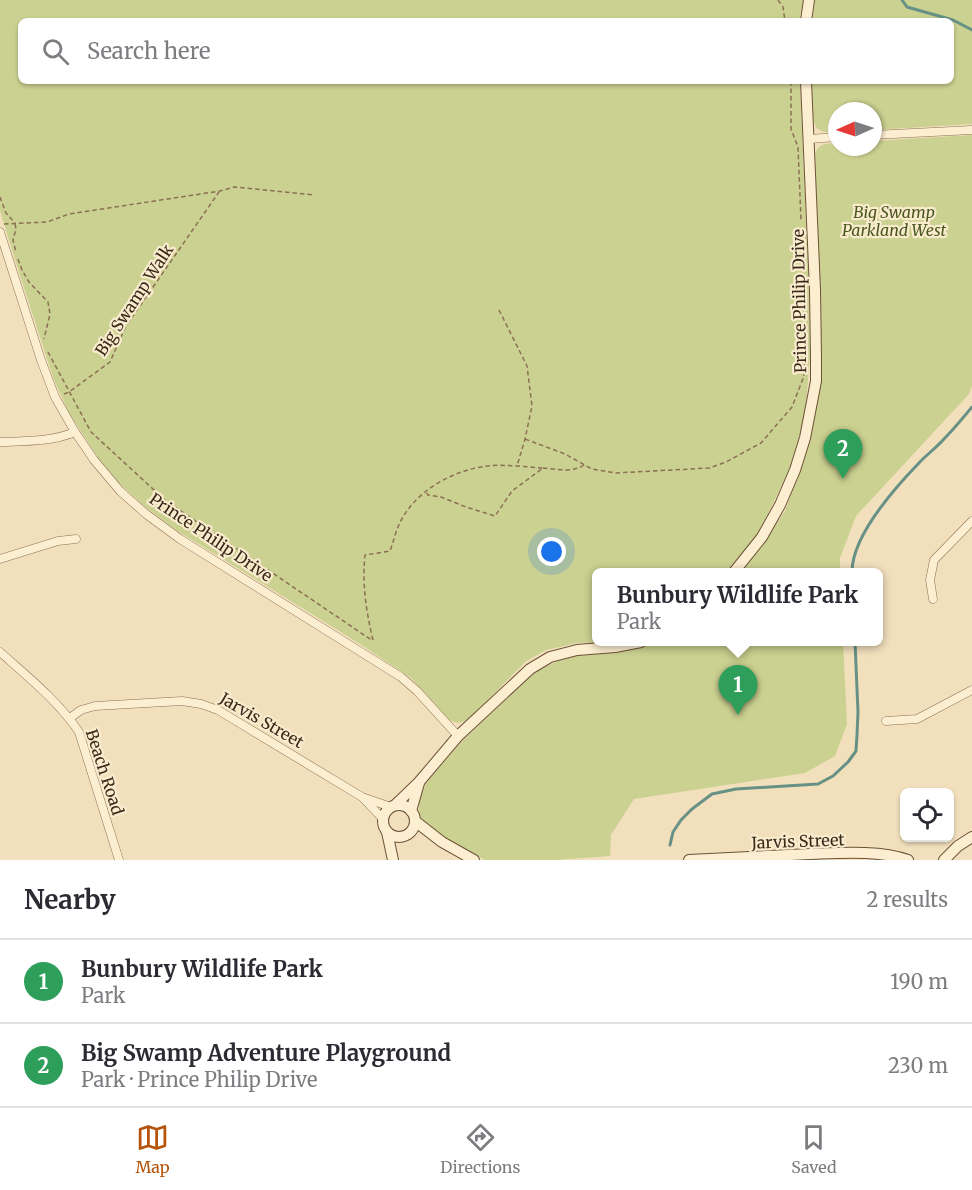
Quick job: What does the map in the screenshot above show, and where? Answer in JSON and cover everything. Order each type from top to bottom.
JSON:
[{"type":"street","points":[[806,18],[809,0]]},
{"type":"street","name":"Prince Philip Drive","points":[[738,568],[762,537],[780,505],[795,470],[805,438],[816,381],[806,84]]},
{"type":"street","points":[[882,135],[972,130]]},
{"type":"street","points":[[809,139],[828,138]]},
{"type":"street","name":"Prince Philip Drive","points":[[0,232],[55,397],[75,432],[100,468],[120,491],[146,514],[180,538],[401,677],[458,736]]},
{"type":"street","points":[[0,442],[47,440],[75,432]]},
{"type":"street","points":[[933,599],[930,580],[934,560],[972,521]]},
{"type":"street","points":[[0,559],[58,541],[76,539]]},
{"type":"street","points":[[393,859],[383,819],[387,810],[419,782],[458,736],[530,669],[550,657],[577,650],[620,646]]},
{"type":"street","name":"Beach Road","points":[[0,652],[56,703],[79,732],[119,860]]},
{"type":"street","points":[[886,721],[917,718],[972,690]]},
{"type":"street","name":"Jarvis Street","points":[[70,718],[81,710],[95,706],[182,701],[201,704],[218,710],[362,796],[393,806]]},
{"type":"street","points":[[393,859],[405,835],[414,825],[413,816],[419,782]]},
{"type":"street","name":"Jarvis Street","points":[[362,796],[383,819]]},
{"type":"street","points":[[393,806],[404,806],[442,842],[474,860]]},
{"type":"street","points":[[387,832],[396,836],[405,835],[442,842]]},
{"type":"street","points":[[944,860],[958,846],[972,837]]},
{"type":"street","name":"Jarvis Street","points":[[689,860],[841,853],[879,855],[908,860]]},
{"type":"path","points":[[778,0],[783,7],[785,18]]},
{"type":"path","points":[[791,84],[791,129],[798,147],[802,226]]},
{"type":"path","points":[[0,224],[47,222],[69,214],[234,187],[314,195]]},
{"type":"path","name":"Big Swamp Walk","points":[[69,392],[110,362],[126,326],[220,191]]},
{"type":"path","points":[[0,196],[6,213],[15,224],[13,240],[22,270],[29,282],[48,302],[50,314],[43,343]]},
{"type":"path","points":[[499,310],[527,366],[532,406],[517,467]]},
{"type":"path","points":[[525,440],[565,454],[592,469],[615,473],[709,468],[726,462],[761,443],[792,407],[804,376],[805,341]]},
{"type":"path","points":[[48,353],[91,432],[166,501],[373,641],[367,615],[363,574],[365,555],[390,551],[402,517],[418,498],[453,474],[488,466],[573,470],[585,465]]},
{"type":"path","points":[[426,492],[428,495],[441,497],[495,516],[512,491],[543,468]]},
{"type":"green space","points":[[0,0],[804,0],[800,18],[18,18],[18,84],[800,84],[810,355],[805,418],[789,471],[758,534],[730,568],[592,568],[592,643],[577,643],[546,650],[525,662],[468,721],[458,723],[449,720],[411,678],[176,530],[144,506],[118,482],[99,459],[69,413],[54,380],[0,211]]},
{"type":"green space","points":[[814,0],[972,0],[972,124],[882,129],[882,102],[828,102],[828,132],[818,129],[813,114],[811,84],[954,84],[954,18],[811,18]]},
{"type":"green space","name":"Big Swamp Parkland West","points":[[972,135],[972,386],[969,394],[856,516],[840,558],[840,568],[743,568],[785,511],[808,446],[820,384],[822,364],[815,154],[824,144],[828,143],[828,156],[882,156],[882,140]]},
{"type":"green space","points":[[644,646],[843,646],[847,724],[835,756],[805,773],[634,799],[611,835],[610,856],[556,860],[485,860],[430,828],[419,815],[419,798],[428,780],[463,740],[536,671],[577,655]]},
{"type":"waterway","points":[[902,0],[907,7],[946,18]]},
{"type":"waterway","points":[[954,21],[972,30]]},
{"type":"waterway","points":[[853,568],[854,558],[866,529],[886,500],[972,407]]},
{"type":"waterway","points":[[670,845],[673,832],[681,820],[712,794],[736,789],[818,784],[833,776],[848,762],[856,751],[857,735],[855,646]]},
{"type":"place","name":"Big Swamp Adventure Playground","points":[[843,479]]},
{"type":"place","name":"Bunbury Wildlife Park","points":[[738,715]]}]
